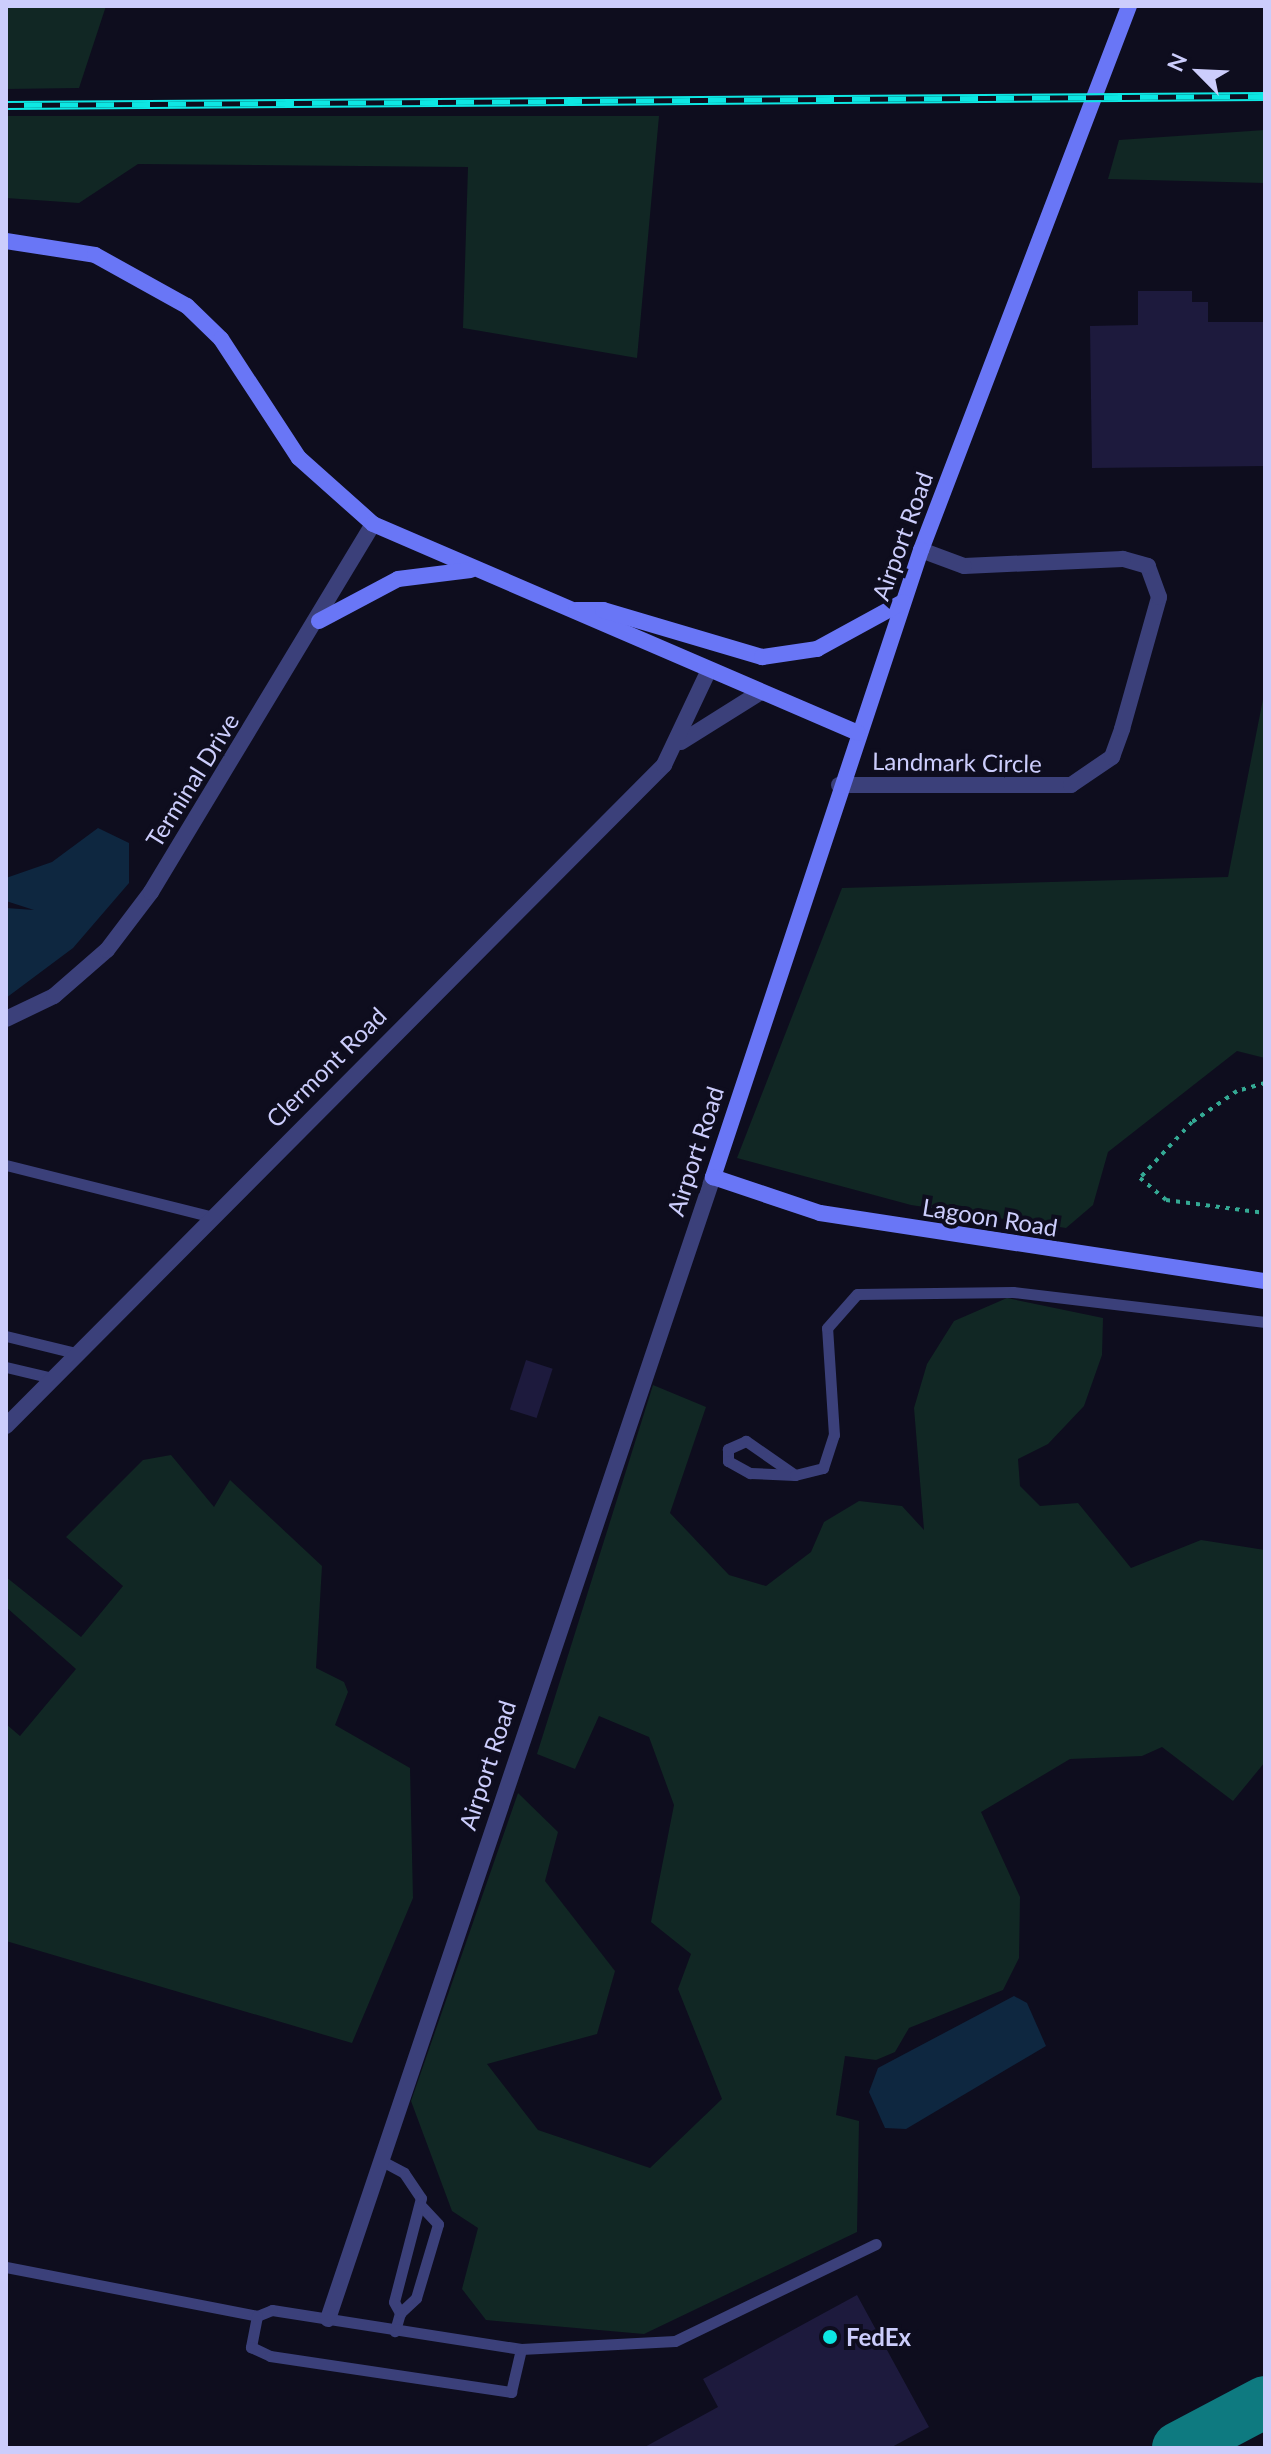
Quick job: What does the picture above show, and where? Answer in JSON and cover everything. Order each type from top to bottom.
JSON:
[{"type":"street","name":"Airport Road","points":[[328,2319],[713,1177],[839,785],[921,550],[1129,6]]},
{"type":"street","points":[[6,241],[95,255],[187,306],[221,339],[299,458],[373,524],[708,672],[858,733]]},
{"type":"street","name":"Terminal Drive","points":[[6,1019],[54,996],[107,950],[319,621],[373,524]]},
{"type":"street","name":"Landmark Circle","points":[[839,785],[1071,785],[1112,757],[1122,729],[1159,597],[1148,566],[1123,559],[964,566],[921,550]]},
{"type":"street","points":[[319,621],[398,579],[472,569]]},
{"type":"street","points":[[567,610],[603,610],[762,657],[817,649],[903,602]]},
{"type":"street","name":"Clermont Road","points":[[681,742],[708,672]]},
{"type":"street","name":"Clermont Road","points":[[6,1426],[681,742],[759,693]]},
{"type":"street","name":"Lagoon Road","points":[[713,1177],[820,1213],[1265,1281]]},
{"type":"lane","points":[[6,1165],[213,1217]]},
{"type":"lane","points":[[795,1475],[746,1441],[728,1449],[737,1470],[795,1475],[823,1468],[832,1451],[827,1328],[857,1294],[1013,1292],[1265,1322]]},
{"type":"lane","points":[[6,1336],[76,1353]]},
{"type":"lane","points":[[6,1367],[52,1378]]},
{"type":"lane","points":[[380,2160],[404,2173],[421,2206],[438,2224],[416,2298],[400,2313],[395,2331]]},
{"type":"lane","points":[[400,2313],[394,2302],[421,2206]]},
{"type":"lane","points":[[6,2267],[257,2316],[272,2310],[521,2349],[675,2341],[876,2244]]},
{"type":"lane","points":[[257,2316],[251,2347],[270,2356],[511,2392],[521,2349]]},
{"type":"path","points":[[1265,1083],[1237,1091],[1192,1122],[1140,1178],[1166,1200],[1265,1213]]},
{"type":"green space","points":[[6,6],[106,6],[79,88],[6,89]]},
{"type":"green space","points":[[6,116],[659,116],[637,358],[463,328],[468,167],[138,164],[79,203],[6,198]]},
{"type":"green space","points":[[1265,130],[1265,183],[1108,179],[1119,140]]},
{"type":"green space","points":[[1265,689],[1265,1058],[1237,1051],[1108,1152],[1093,1205],[1066,1228],[911,1205],[737,1158],[842,888],[1228,877]]},
{"type":"green space","points":[[1007,1298],[1103,1318],[1102,1355],[1084,1406],[1048,1444],[1018,1459],[1020,1486],[1040,1506],[1078,1503],[1131,1568],[1201,1540],[1265,1550],[1265,1762],[1233,1801],[1162,1747],[1142,1756],[1070,1759],[981,1812],[1020,1897],[1019,1958],[1003,1990],[909,2028],[895,2052],[876,2060],[845,2056],[836,2115],[859,2121],[857,2232],[644,2334],[486,2320],[462,2289],[478,2228],[452,2211],[411,2101],[518,1793],[558,1832],[545,1881],[615,1971],[597,2034],[487,2064],[538,2130],[650,2168],[722,2099],[678,1989],[691,1954],[651,1922],[674,1805],[649,1737],[599,1716],[575,1769],[537,1754],[653,1385],[706,1407],[670,1513],[729,1575],[766,1586],[811,1552],[824,1522],[859,1501],[902,1506],[924,1530],[914,1408],[927,1364],[954,1321]]},
{"type":"green space","points":[[171,1455],[214,1507],[230,1480],[322,1566],[316,1668],[344,1682],[348,1692],[335,1725],[410,1768],[413,1898],[352,2043],[6,1941],[6,1724],[20,1736],[76,1669],[6,1607],[6,1577],[81,1637],[123,1586],[66,1537],[143,1460]]},
{"type":"water","points":[[98,828],[129,843],[129,883],[73,948],[6,998],[6,908],[34,910],[6,901],[6,878],[52,862]]},
{"type":"water","points":[[1014,1996],[1027,2003],[1046,2046],[906,2129],[885,2128],[869,2092],[878,2068]]},
{"type":"building","points":[[1138,291],[1192,291],[1192,302],[1208,302],[1208,322],[1265,322],[1265,466],[1092,468],[1090,326],[1138,325]]},
{"type":"building","points":[[526,1360],[553,1369],[537,1418],[510,1409]]},
{"type":"building","name":"FedEx","points":[[857,2295],[929,2427],[890,2448],[643,2448],[718,2407],[703,2379]]},
{"type":"taxiway","points":[[1178,2448],[1265,2402]]},
{"type":"railway","points":[[6,105],[1265,96]]},
{"type":"place","name":"FedEx","points":[[830,2337]]}]
